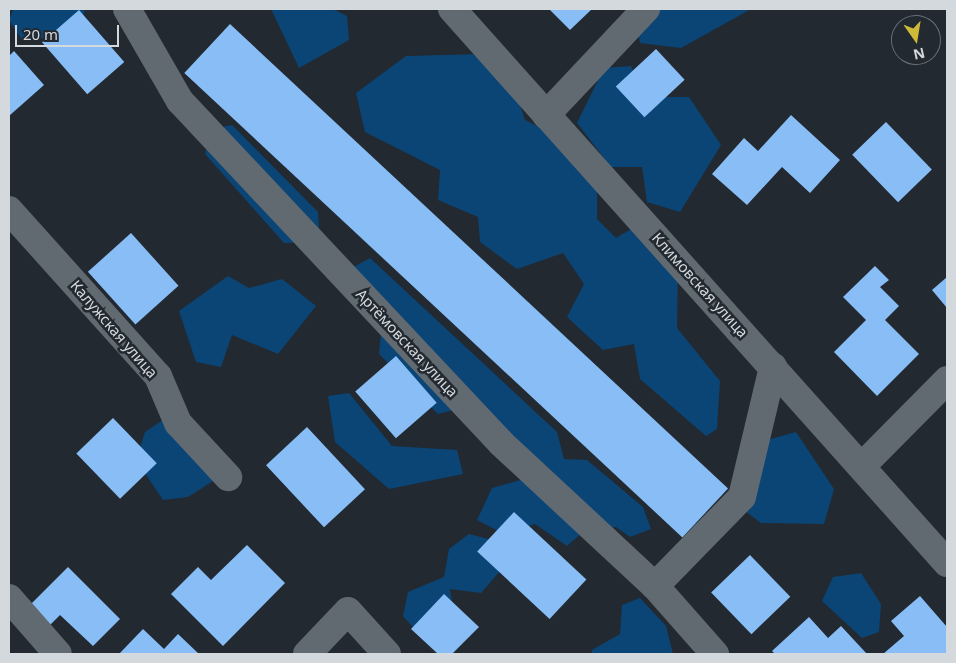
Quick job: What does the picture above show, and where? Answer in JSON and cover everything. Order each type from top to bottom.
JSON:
[{"type":"street","name":"Артёмовская улица","points":[[127,9],[180,101],[501,443],[655,586],[715,654]]},
{"type":"street","name":"Климовская улица","points":[[452,9],[947,562]]},
{"type":"street","points":[[546,115],[646,9]]},
{"type":"street","name":"Калужская улица","points":[[9,210],[158,376],[178,423],[228,477]]},
{"type":"street","points":[[655,586],[742,497],[773,367]]},
{"type":"street","points":[[862,466],[947,380]]},
{"type":"street","points":[[9,598],[58,654]]},
{"type":"street","points":[[307,654],[348,611],[387,654]]},
{"type":"shaded area","points":[[13,9],[85,9],[77,35],[22,40],[9,20]]},
{"type":"shaded area","points":[[271,9],[333,9],[347,16],[349,40],[299,68]]},
{"type":"shaded area","points":[[640,9],[751,9],[681,48],[640,43],[634,15]]},
{"type":"shaded area","points":[[482,54],[516,94],[525,120],[555,135],[597,182],[597,219],[616,238],[638,225],[678,267],[677,328],[720,381],[717,429],[706,436],[640,379],[634,344],[603,350],[567,317],[584,284],[563,253],[517,269],[480,242],[478,217],[438,200],[440,170],[365,132],[356,93],[406,56]]},
{"type":"shaded area","points":[[631,66],[644,97],[689,97],[721,145],[680,212],[647,202],[642,167],[611,167],[577,123],[604,68]]},
{"type":"shaded area","points":[[232,125],[318,212],[320,242],[284,243],[205,154],[212,129]]},
{"type":"shaded area","points":[[370,258],[557,432],[564,459],[587,460],[643,507],[651,529],[630,537],[616,527],[583,532],[567,546],[535,524],[504,534],[477,520],[492,488],[528,478],[477,404],[438,414],[379,354],[382,322],[350,269]]},
{"type":"shaded area","points":[[228,276],[249,288],[282,279],[316,306],[278,354],[232,335],[221,367],[196,362],[179,311]]},
{"type":"shaded area","points":[[349,393],[392,446],[457,450],[463,474],[389,489],[335,442],[328,396]]},
{"type":"shaded area","points":[[170,415],[194,420],[218,456],[213,481],[188,497],[163,500],[136,460],[145,432]]},
{"type":"shaded area","points":[[796,432],[834,489],[824,524],[761,523],[741,508],[767,440]]},
{"type":"shaded area","points":[[469,534],[496,541],[501,570],[481,593],[450,589],[454,615],[419,634],[403,616],[408,592],[444,577],[449,549]]},
{"type":"shaded area","points":[[861,573],[881,604],[879,632],[862,638],[822,601],[833,577]]},
{"type":"shaded area","points":[[640,598],[666,626],[673,654],[592,654],[592,650],[620,634],[622,605]]},
{"type":"building","points":[[549,9],[592,9],[570,30]]},
{"type":"building","points":[[79,10],[124,62],[87,94],[42,42]]},
{"type":"building","points":[[230,24],[728,488],[682,537],[184,73]]},
{"type":"building","points":[[656,49],[685,80],[644,117],[616,87]]},
{"type":"building","points":[[14,51],[44,85],[9,116],[9,56]]},
{"type":"building","points":[[791,115],[840,160],[810,193],[782,167],[747,205],[712,174],[744,138],[758,151]]},
{"type":"building","points":[[886,122],[932,169],[898,202],[852,155]]},
{"type":"building","points":[[131,233],[179,286],[135,325],[88,272]]},
{"type":"building","points":[[875,266],[889,280],[880,287],[899,306],[885,320],[919,354],[877,396],[834,352],[866,320],[843,297]]},
{"type":"building","points":[[947,277],[947,308],[932,290]]},
{"type":"building","points":[[396,356],[437,403],[396,438],[355,391]]},
{"type":"building","points":[[113,418],[157,463],[120,499],[76,453]]},
{"type":"building","points":[[307,427],[365,489],[324,527],[266,465]]},
{"type":"building","points":[[514,512],[586,580],[550,619],[477,551]]},
{"type":"building","points":[[247,545],[285,583],[223,646],[171,594],[198,567],[211,580]]},
{"type":"building","points":[[750,555],[790,597],[751,634],[711,593]]},
{"type":"building","points":[[68,567],[120,619],[93,646],[60,615],[48,627],[28,607]]},
{"type":"building","points":[[444,594],[479,627],[452,654],[438,654],[411,629]]},
{"type":"building","points":[[920,596],[947,627],[947,654],[883,654],[904,636],[891,621]]},
{"type":"building","points":[[809,617],[828,638],[841,626],[867,654],[775,654],[772,651]]},
{"type":"building","points":[[143,629],[164,649],[178,634],[199,654],[119,654]]}]
